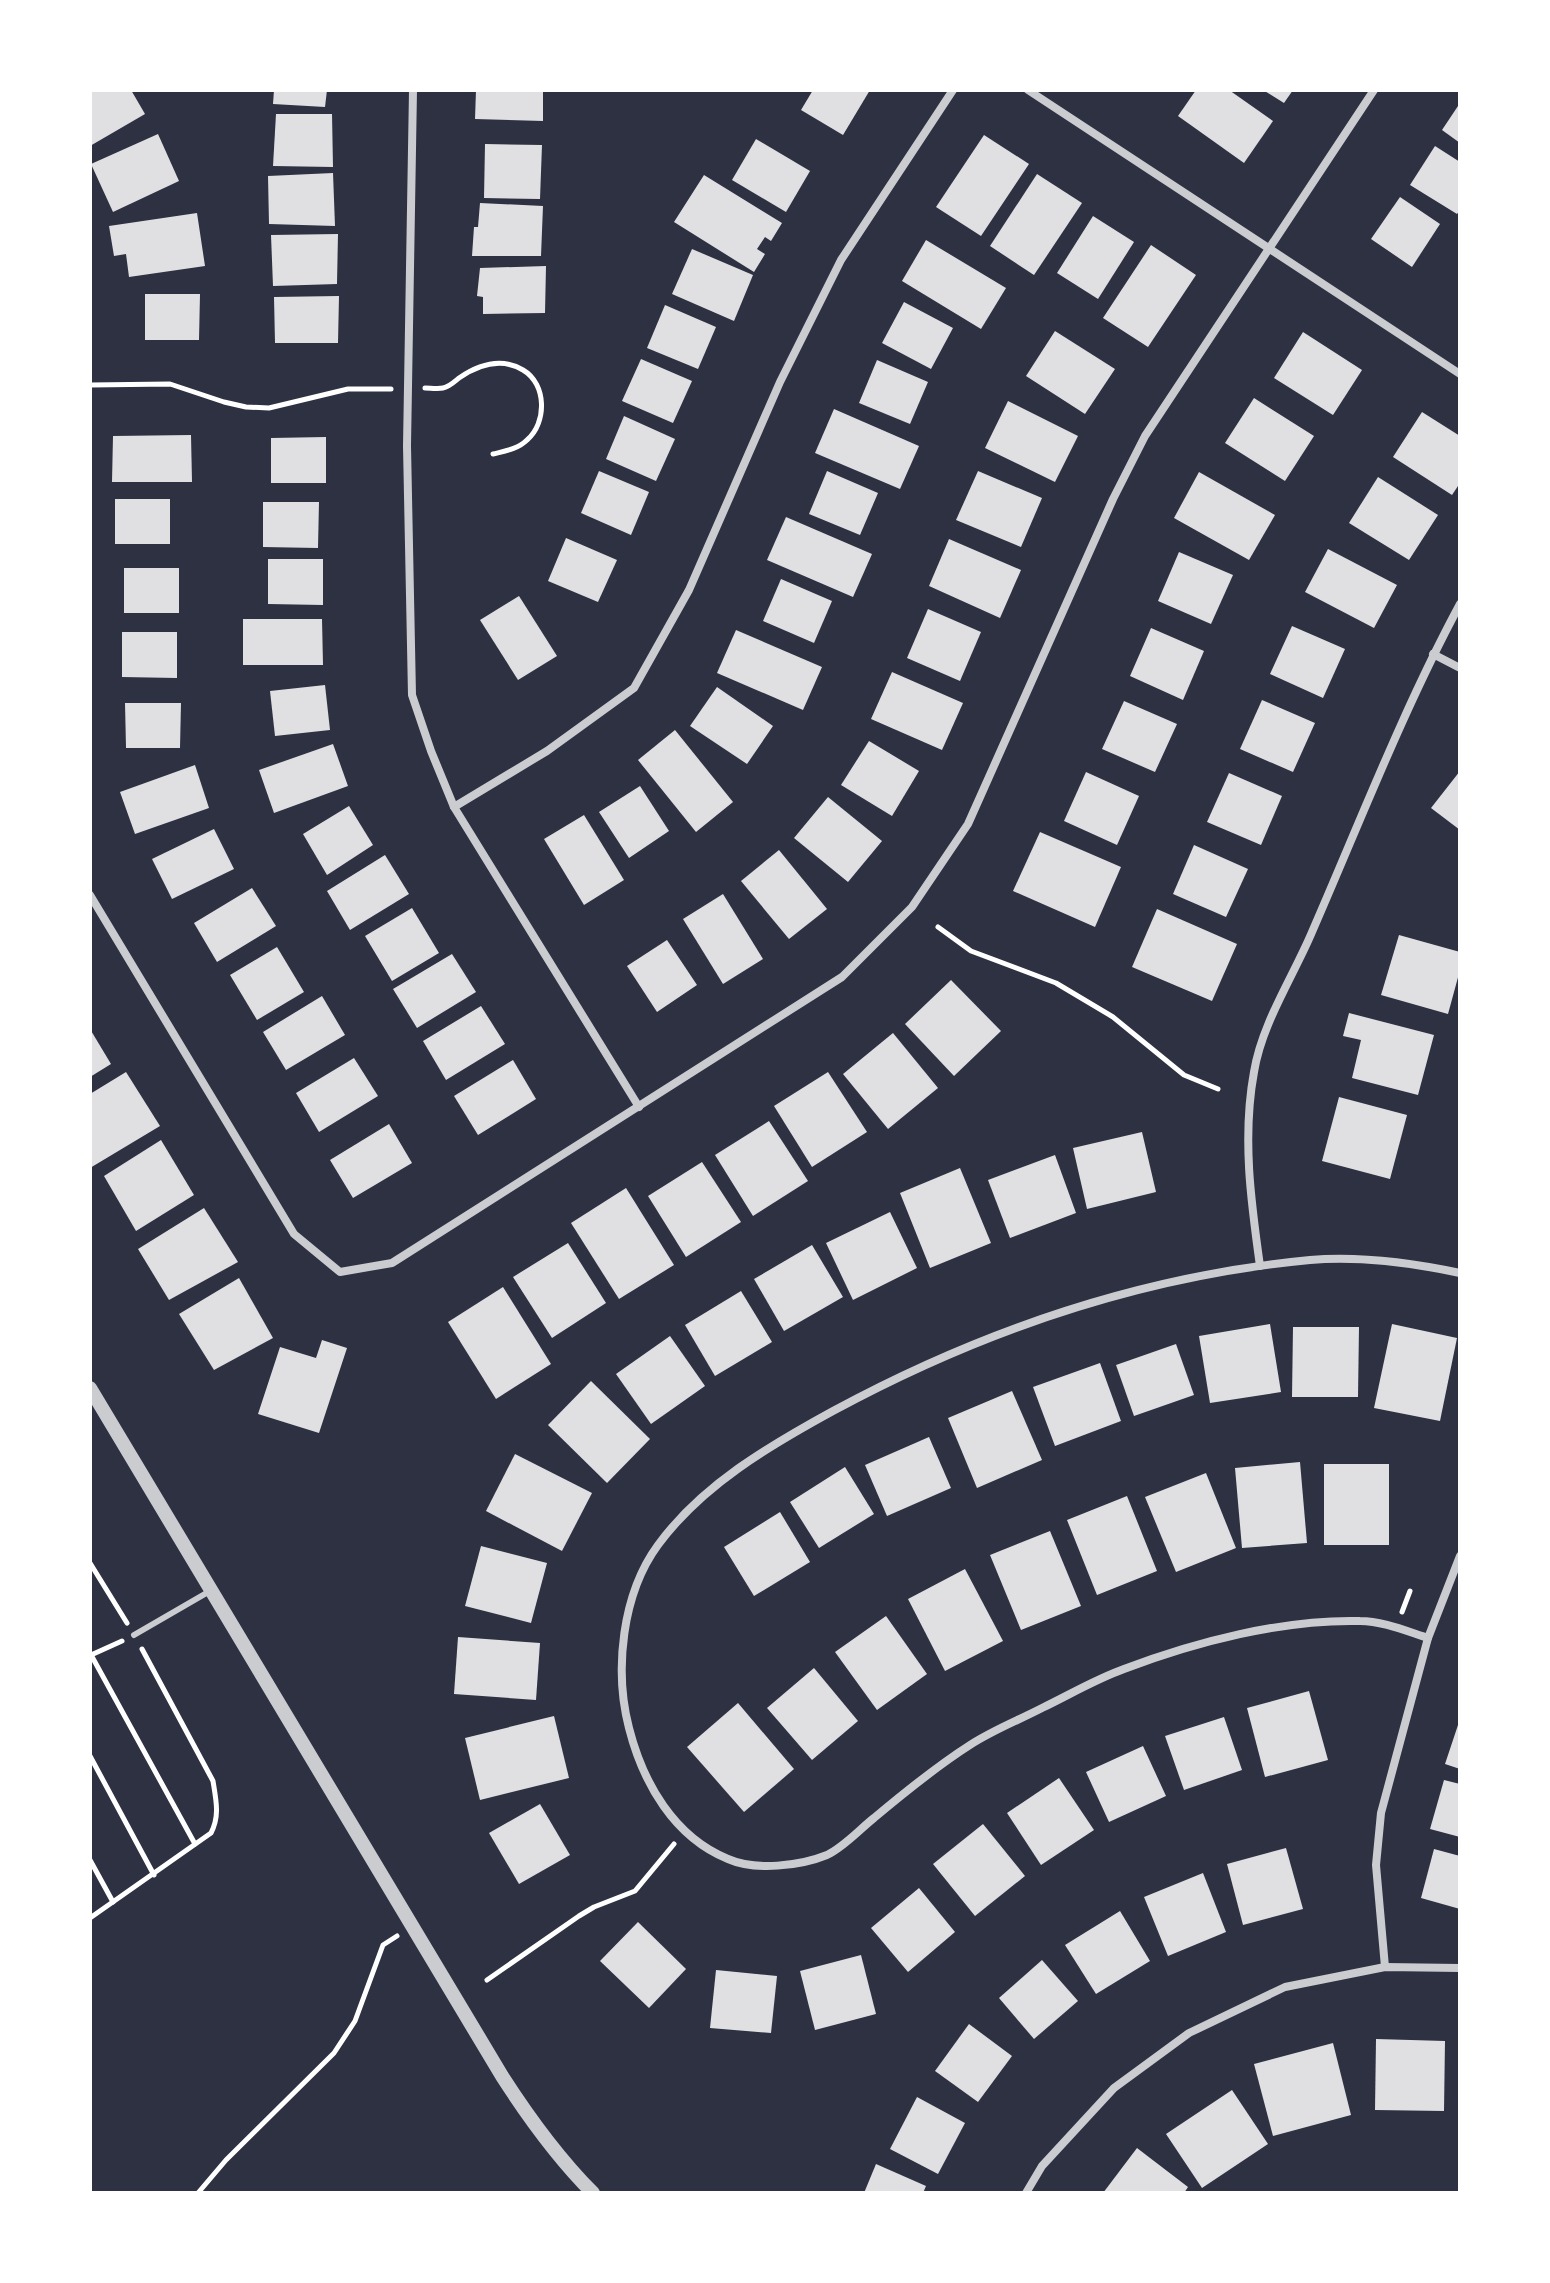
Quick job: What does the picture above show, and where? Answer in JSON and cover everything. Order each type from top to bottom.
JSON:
[{"type":"street","points":[[413,90],[407,446],[412,695],[454,807],[639,1107]]},
{"type":"street","points":[[454,807],[547,751],[634,688],[689,590],[780,382],[841,260],[953,90]]},
{"type":"street","points":[[1028,90],[1460,374]]},
{"type":"street","points":[[90,895],[294,1234],[340,1272],[392,1263],[842,977],[912,907],[968,824],[1107,513],[1145,436],[1374,90]]},
{"type":"street","points":[[1260,1266],[1247,1146],[1254,1070],[1270,1022],[1311,936],[1393,742],[1433,654],[1460,604]]},
{"type":"street","points":[[1433,654],[1460,668]]},
{"type":"street","points":[[1428,1638],[1366,1620],[1307,1622],[1212,1641],[1121,1670],[973,1743],[895,1800],[830,1854],[784,1867],[731,1861],[682,1832],[651,1787],[634,1748],[624,1708],[620,1667],[626,1624],[638,1585],[655,1549],[683,1515],[718,1484],[787,1436],[959,1350],[1059,1312],[1158,1285],[1260,1266],[1317,1259],[1387,1263],[1460,1273]]},
{"type":"street","points":[[90,1388],[502,2076],[566,2166],[593,2193]]},
{"type":"street","points":[[1385,1967],[1376,1865],[1381,1813],[1428,1638],[1460,1556]]},
{"type":"street","points":[[1026,2193],[1042,2166],[1114,2088],[1189,2033],[1285,1987],[1385,1967],[1460,1968]]},
{"type":"lane","points":[[134,1635],[211,1591]]},
{"type":"path","points":[[90,385],[170,384],[224,402],[269,408],[348,389],[444,388],[481,366],[501,362],[524,370],[535,382],[542,398],[541,419],[528,440],[513,449],[493,454]]},
{"type":"path","points":[[938,927],[971,951],[1056,983],[1113,1017],[1184,1075],[1218,1089]]},
{"type":"path","points":[[90,1563],[134,1635],[213,1781],[217,1804],[216,1823],[211,1833],[90,1918]]},
{"type":"path","points":[[134,1635],[90,1655],[195,1844]]},
{"type":"path","points":[[90,1756],[154,1875]]},
{"type":"path","points":[[487,1980],[586,1911],[635,1891],[682,1832]]},
{"type":"path","points":[[90,1860],[113,1902]]},
{"type":"path","points":[[198,2193],[226,2160],[334,2053],[355,2021],[383,1945],[392,1939]]},
{"type":"building","points":[[90,90],[131,90],[145,114],[90,146]]},
{"type":"building","points":[[274,90],[327,90],[325,107],[273,104]]},
{"type":"building","points":[[476,90],[543,90],[543,121],[475,119]]},
{"type":"building","points":[[813,90],[870,90],[843,135],[801,110]]},
{"type":"building","points":[[1196,90],[1229,90],[1273,121],[1244,163],[1178,116]]},
{"type":"building","points":[[1263,90],[1293,90],[1284,103]]},
{"type":"building","points":[[1460,103],[1460,143],[1442,130]]},
{"type":"building","points":[[276,114],[332,114],[333,167],[273,166]]},
{"type":"building","points":[[158,134],[179,181],[113,212],[91,164]]},
{"type":"building","points":[[984,135],[1029,164],[981,236],[936,207]]},
{"type":"building","points":[[756,139],[810,171],[786,212],[732,180]]},
{"type":"building","points":[[485,144],[542,145],[540,199],[484,198]]},
{"type":"building","points":[[1435,146],[1460,162],[1460,210],[1457,214],[1410,185]]},
{"type":"building","points":[[333,173],[335,226],[269,224],[268,176]]},
{"type":"building","points":[[1037,174],[1082,203],[1034,275],[990,246]]},
{"type":"building","points":[[704,175],[782,223],[771,241],[765,237],[757,249],[765,254],[754,272],[674,222]]},
{"type":"building","points":[[1400,197],[1440,224],[1412,267],[1371,239]]},
{"type":"building","points":[[480,203],[543,206],[541,256],[472,256]]},
{"type":"building","points":[[197,213],[205,266],[129,277],[126,254],[114,256],[109,226]]},
{"type":"building","points":[[1093,216],[1134,242],[1098,299],[1057,273]]},
{"type":"building","points":[[338,234],[337,284],[273,286],[271,235]]},
{"type":"building","points":[[926,240],[1006,288],[981,329],[902,281]]},
{"type":"building","points":[[1151,245],[1196,275],[1148,347],[1103,318]]},
{"type":"building","points":[[692,249],[753,275],[734,321],[672,294]]},
{"type":"building","points":[[546,266],[545,313],[483,314],[483,297],[477,296],[480,268]]},
{"type":"building","points":[[145,294],[200,294],[199,340],[145,340]]},
{"type":"building","points":[[339,296],[338,343],[275,343],[274,297]]},
{"type":"building","points":[[904,302],[953,328],[931,369],[882,343]]},
{"type":"building","points":[[665,305],[716,327],[698,369],[647,348]]},
{"type":"building","points":[[1055,331],[1115,369],[1085,414],[1026,376]]},
{"type":"building","points":[[1303,332],[1362,370],[1333,415],[1274,378]]},
{"type":"building","points":[[641,359],[692,381],[673,423],[622,401]]},
{"type":"building","points":[[877,360],[928,382],[910,424],[859,403]]},
{"type":"building","points":[[1254,398],[1314,436],[1285,481],[1225,443]]},
{"type":"building","points":[[1008,401],[1078,436],[1055,482],[985,448]]},
{"type":"building","points":[[834,409],[919,446],[900,489],[815,453]]},
{"type":"building","points":[[1422,412],[1460,436],[1460,483],[1452,495],[1393,457]]},
{"type":"building","points":[[624,416],[675,439],[656,481],[606,459]]},
{"type":"building","points":[[191,435],[192,482],[112,482],[113,436]]},
{"type":"building","points":[[326,437],[326,483],[271,483],[271,438]]},
{"type":"building","points":[[599,471],[649,492],[631,535],[581,513]]},
{"type":"building","points":[[827,471],[878,493],[860,535],[809,514]]},
{"type":"building","points":[[978,471],[1042,498],[1021,547],[956,520]]},
{"type":"building","points":[[1199,472],[1275,515],[1249,560],[1174,518]]},
{"type":"building","points":[[1378,477],[1438,515],[1409,560],[1349,523]]},
{"type":"building","points":[[115,499],[170,499],[170,544],[115,544]]},
{"type":"building","points":[[263,502],[319,502],[318,548],[263,547]]},
{"type":"building","points":[[786,517],[872,554],[853,597],[767,560]]},
{"type":"building","points":[[566,538],[617,560],[598,602],[548,581]]},
{"type":"building","points":[[949,539],[1021,570],[1000,618],[929,586]]},
{"type":"building","points":[[1328,549],[1397,585],[1374,628],[1305,592]]},
{"type":"building","points":[[1179,552],[1233,575],[1211,624],[1158,601]]},
{"type":"building","points":[[268,559],[323,559],[323,605],[268,604]]},
{"type":"building","points":[[124,568],[179,568],[179,613],[124,613]]},
{"type":"building","points":[[781,579],[832,601],[814,643],[763,621]]},
{"type":"building","points":[[519,596],[557,656],[518,680],[480,620]]},
{"type":"building","points":[[928,609],[981,632],[960,681],[907,658]]},
{"type":"building","points":[[243,619],[322,619],[323,665],[243,665]]},
{"type":"building","points":[[1292,626],[1345,649],[1323,698],[1270,674]]},
{"type":"building","points":[[1151,628],[1204,651],[1183,700],[1130,676]]},
{"type":"building","points":[[736,630],[822,667],[803,710],[717,673]]},
{"type":"building","points":[[122,632],[177,632],[177,678],[122,677]]},
{"type":"building","points":[[892,672],[963,703],[942,750],[871,719]]},
{"type":"building","points":[[325,685],[330,730],[275,736],[270,691]]},
{"type":"building","points":[[717,687],[773,726],[747,764],[690,726]]},
{"type":"building","points":[[1262,700],[1315,723],[1293,772],[1240,749]]},
{"type":"building","points":[[1124,701],[1177,724],[1155,772],[1102,749]]},
{"type":"building","points":[[125,703],[181,703],[180,748],[126,748]]},
{"type":"building","points":[[675,730],[733,802],[696,832],[638,760]]},
{"type":"building","points":[[869,741],[919,771],[892,816],[841,785]]},
{"type":"building","points":[[333,744],[348,786],[274,813],[259,770]]},
{"type":"building","points":[[195,765],[209,808],[135,834],[120,792]]},
{"type":"building","points":[[1460,771],[1460,830],[1431,808]]},
{"type":"building","points":[[1086,772],[1139,796],[1117,845],[1064,821]]},
{"type":"building","points":[[1229,773],[1282,796],[1261,845],[1207,822]]},
{"type":"building","points":[[640,786],[669,831],[629,858],[599,812]]},
{"type":"building","points":[[828,797],[882,841],[848,882],[794,838]]},
{"type":"building","points":[[349,806],[373,845],[327,875],[303,834]]},
{"type":"building","points":[[584,815],[624,880],[584,905],[544,839]]},
{"type":"building","points":[[214,829],[234,869],[172,899],[152,859]]},
{"type":"building","points":[[1040,832],[1121,867],[1095,927],[1013,891]]},
{"type":"building","points":[[1194,845],[1248,869],[1226,917],[1173,894]]},
{"type":"building","points":[[779,850],[827,909],[789,939],[741,881]]},
{"type":"building","points":[[385,855],[409,894],[350,930],[327,891]]},
{"type":"building","points":[[252,888],[276,926],[217,962],[194,923]]},
{"type":"building","points":[[723,894],[763,959],[723,984],[683,919]]},
{"type":"building","points":[[412,908],[439,953],[392,981],[365,936]]},
{"type":"building","points":[[1157,909],[1237,944],[1212,1001],[1132,967]]},
{"type":"building","points":[[1399,935],[1460,952],[1460,970],[1448,1014],[1381,995]]},
{"type":"building","points":[[667,940],[697,985],[657,1012],[627,966]]},
{"type":"building","points":[[277,947],[304,992],[257,1020],[230,975]]},
{"type":"building","points":[[452,954],[476,992],[417,1028],[393,989]]},
{"type":"building","points":[[951,980],[1001,1031],[954,1076],[905,1024]]},
{"type":"building","points":[[322,996],[345,1035],[286,1070],[263,1032]]},
{"type":"building","points":[[481,1006],[505,1044],[446,1080],[423,1041]]},
{"type":"building","points":[[1349,1013],[1434,1035],[1418,1095],[1352,1078],[1361,1040],[1343,1036]]},
{"type":"building","points":[[90,1029],[111,1064],[90,1077]]},
{"type":"building","points":[[893,1033],[938,1088],[888,1129],[843,1074]]},
{"type":"building","points":[[354,1058],[378,1096],[319,1132],[296,1093]]},
{"type":"building","points":[[513,1060],[536,1099],[478,1135],[454,1096]]},
{"type":"building","points":[[126,1072],[160,1126],[90,1168],[90,1094]]},
{"type":"building","points":[[828,1072],[867,1132],[812,1167],[774,1106]]},
{"type":"building","points":[[1339,1097],[1407,1115],[1390,1179],[1322,1161]]},
{"type":"building","points":[[769,1121],[808,1181],[753,1216],[715,1155]]},
{"type":"building","points":[[389,1124],[412,1163],[353,1198],[330,1160]]},
{"type":"building","points":[[1142,1132],[1156,1192],[1087,1209],[1073,1148]]},
{"type":"building","points":[[161,1140],[194,1195],[136,1231],[104,1176]]},
{"type":"building","points":[[1055,1155],[1076,1213],[1010,1238],[988,1180]]},
{"type":"building","points":[[702,1162],[741,1222],[686,1257],[648,1196]]},
{"type":"building","points":[[960,1168],[991,1243],[930,1268],[900,1193]]},
{"type":"building","points":[[626,1188],[674,1265],[619,1299],[571,1223]]},
{"type":"building","points":[[204,1208],[238,1262],[169,1300],[138,1249]]},
{"type":"building","points":[[890,1212],[917,1268],[853,1300],[826,1243]]},
{"type":"building","points":[[568,1243],[606,1303],[552,1338],[513,1277]]},
{"type":"building","points":[[812,1245],[843,1297],[784,1331],[754,1279]]},
{"type":"building","points":[[239,1278],[273,1338],[214,1370],[179,1314]]},
{"type":"building","points":[[503,1287],[551,1364],[496,1399],[448,1322]]},
{"type":"building","points":[[741,1291],[772,1342],[715,1376],[685,1325]]},
{"type":"building","points":[[1270,1324],[1281,1392],[1210,1403],[1199,1336]]},
{"type":"building","points":[[1392,1324],[1457,1338],[1440,1421],[1374,1408]]},
{"type":"building","points":[[1293,1327],[1359,1327],[1358,1397],[1292,1397]]},
{"type":"building","points":[[670,1336],[705,1386],[651,1424],[616,1374]]},
{"type":"building","points":[[322,1340],[347,1348],[319,1433],[258,1414],[280,1347],[316,1358]]},
{"type":"building","points":[[1176,1344],[1194,1395],[1134,1416],[1116,1365]]},
{"type":"building","points":[[1100,1363],[1121,1421],[1055,1446],[1033,1387]]},
{"type":"building","points":[[591,1381],[650,1439],[607,1483],[548,1425]]},
{"type":"building","points":[[1012,1391],[1042,1460],[977,1488],[948,1418]]},
{"type":"building","points":[[929,1437],[951,1488],[887,1516],[865,1465]]},
{"type":"building","points":[[515,1454],[592,1493],[562,1551],[486,1511]]},
{"type":"building","points":[[1300,1462],[1307,1543],[1242,1548],[1235,1468]]},
{"type":"building","points":[[1324,1464],[1389,1464],[1389,1545],[1324,1545]]},
{"type":"building","points":[[845,1467],[874,1514],[819,1548],[790,1502]]},
{"type":"building","points":[[1206,1473],[1236,1548],[1176,1572],[1145,1497]]},
{"type":"building","points":[[1127,1496],[1157,1571],[1097,1595],[1067,1520]]},
{"type":"building","points":[[780,1512],[810,1562],[754,1596],[724,1547]]},
{"type":"building","points":[[1050,1531],[1081,1606],[1021,1630],[990,1555]]},
{"type":"building","points":[[481,1546],[547,1563],[531,1623],[465,1606]]},
{"type":"building","points":[[965,1569],[1003,1641],[945,1671],[908,1599]]},
{"type":"building","points":[[886,1616],[927,1674],[877,1710],[835,1652]]},
{"type":"building","points":[[458,1637],[540,1643],[536,1700],[454,1694]]},
{"type":"building","points":[[814,1668],[858,1721],[812,1760],[767,1708]]},
{"type":"building","points":[[1309,1691],[1328,1760],[1265,1777],[1247,1708]]},
{"type":"building","points":[[738,1703],[794,1769],[744,1812],[687,1747]]},
{"type":"building","points":[[554,1716],[569,1778],[480,1800],[465,1738]]},
{"type":"building","points":[[1224,1717],[1242,1770],[1184,1790],[1165,1736]]},
{"type":"building","points":[[1460,1722],[1460,1769],[1445,1764]]},
{"type":"building","points":[[1143,1746],[1166,1796],[1109,1822],[1086,1772]]},
{"type":"building","points":[[1059,1778],[1094,1830],[1041,1865],[1007,1813]]},
{"type":"building","points":[[1444,1780],[1460,1784],[1460,1837],[1430,1829]]},
{"type":"building","points":[[540,1804],[570,1855],[519,1884],[489,1833]]},
{"type":"building","points":[[983,1824],[1025,1876],[975,1916],[933,1864]]},
{"type":"building","points":[[1286,1848],[1303,1909],[1243,1925],[1227,1864]]},
{"type":"building","points":[[1434,1849],[1460,1856],[1460,1909],[1421,1898]]},
{"type":"building","points":[[1203,1873],[1226,1932],[1168,1956],[1144,1897]]},
{"type":"building","points":[[919,1888],[955,1932],[908,1972],[871,1928]]},
{"type":"building","points":[[1120,1911],[1150,1961],[1096,1994],[1065,1945]]},
{"type":"building","points":[[638,1922],[686,1969],[649,2008],[600,1961]]},
{"type":"building","points":[[861,1955],[876,2014],[815,2030],[800,1971]]},
{"type":"building","points":[[1042,1960],[1078,2001],[1034,2039],[999,1998]]},
{"type":"building","points":[[716,1970],[777,1976],[771,2033],[710,2028]]},
{"type":"building","points":[[969,2024],[1012,2056],[978,2102],[935,2071]]},
{"type":"building","points":[[1376,2039],[1445,2041],[1444,2111],[1375,2110]]},
{"type":"building","points":[[1333,2043],[1351,2115],[1273,2136],[1254,2064]]},
{"type":"building","points":[[1232,2090],[1268,2144],[1202,2188],[1166,2134]]},
{"type":"building","points":[[917,2097],[965,2123],[938,2174],[890,2149]]},
{"type":"building","points":[[1137,2148],[1188,2187],[1184,2193],[1103,2193]]},
{"type":"building","points":[[876,2164],[926,2186],[923,2193],[864,2193]]}]
